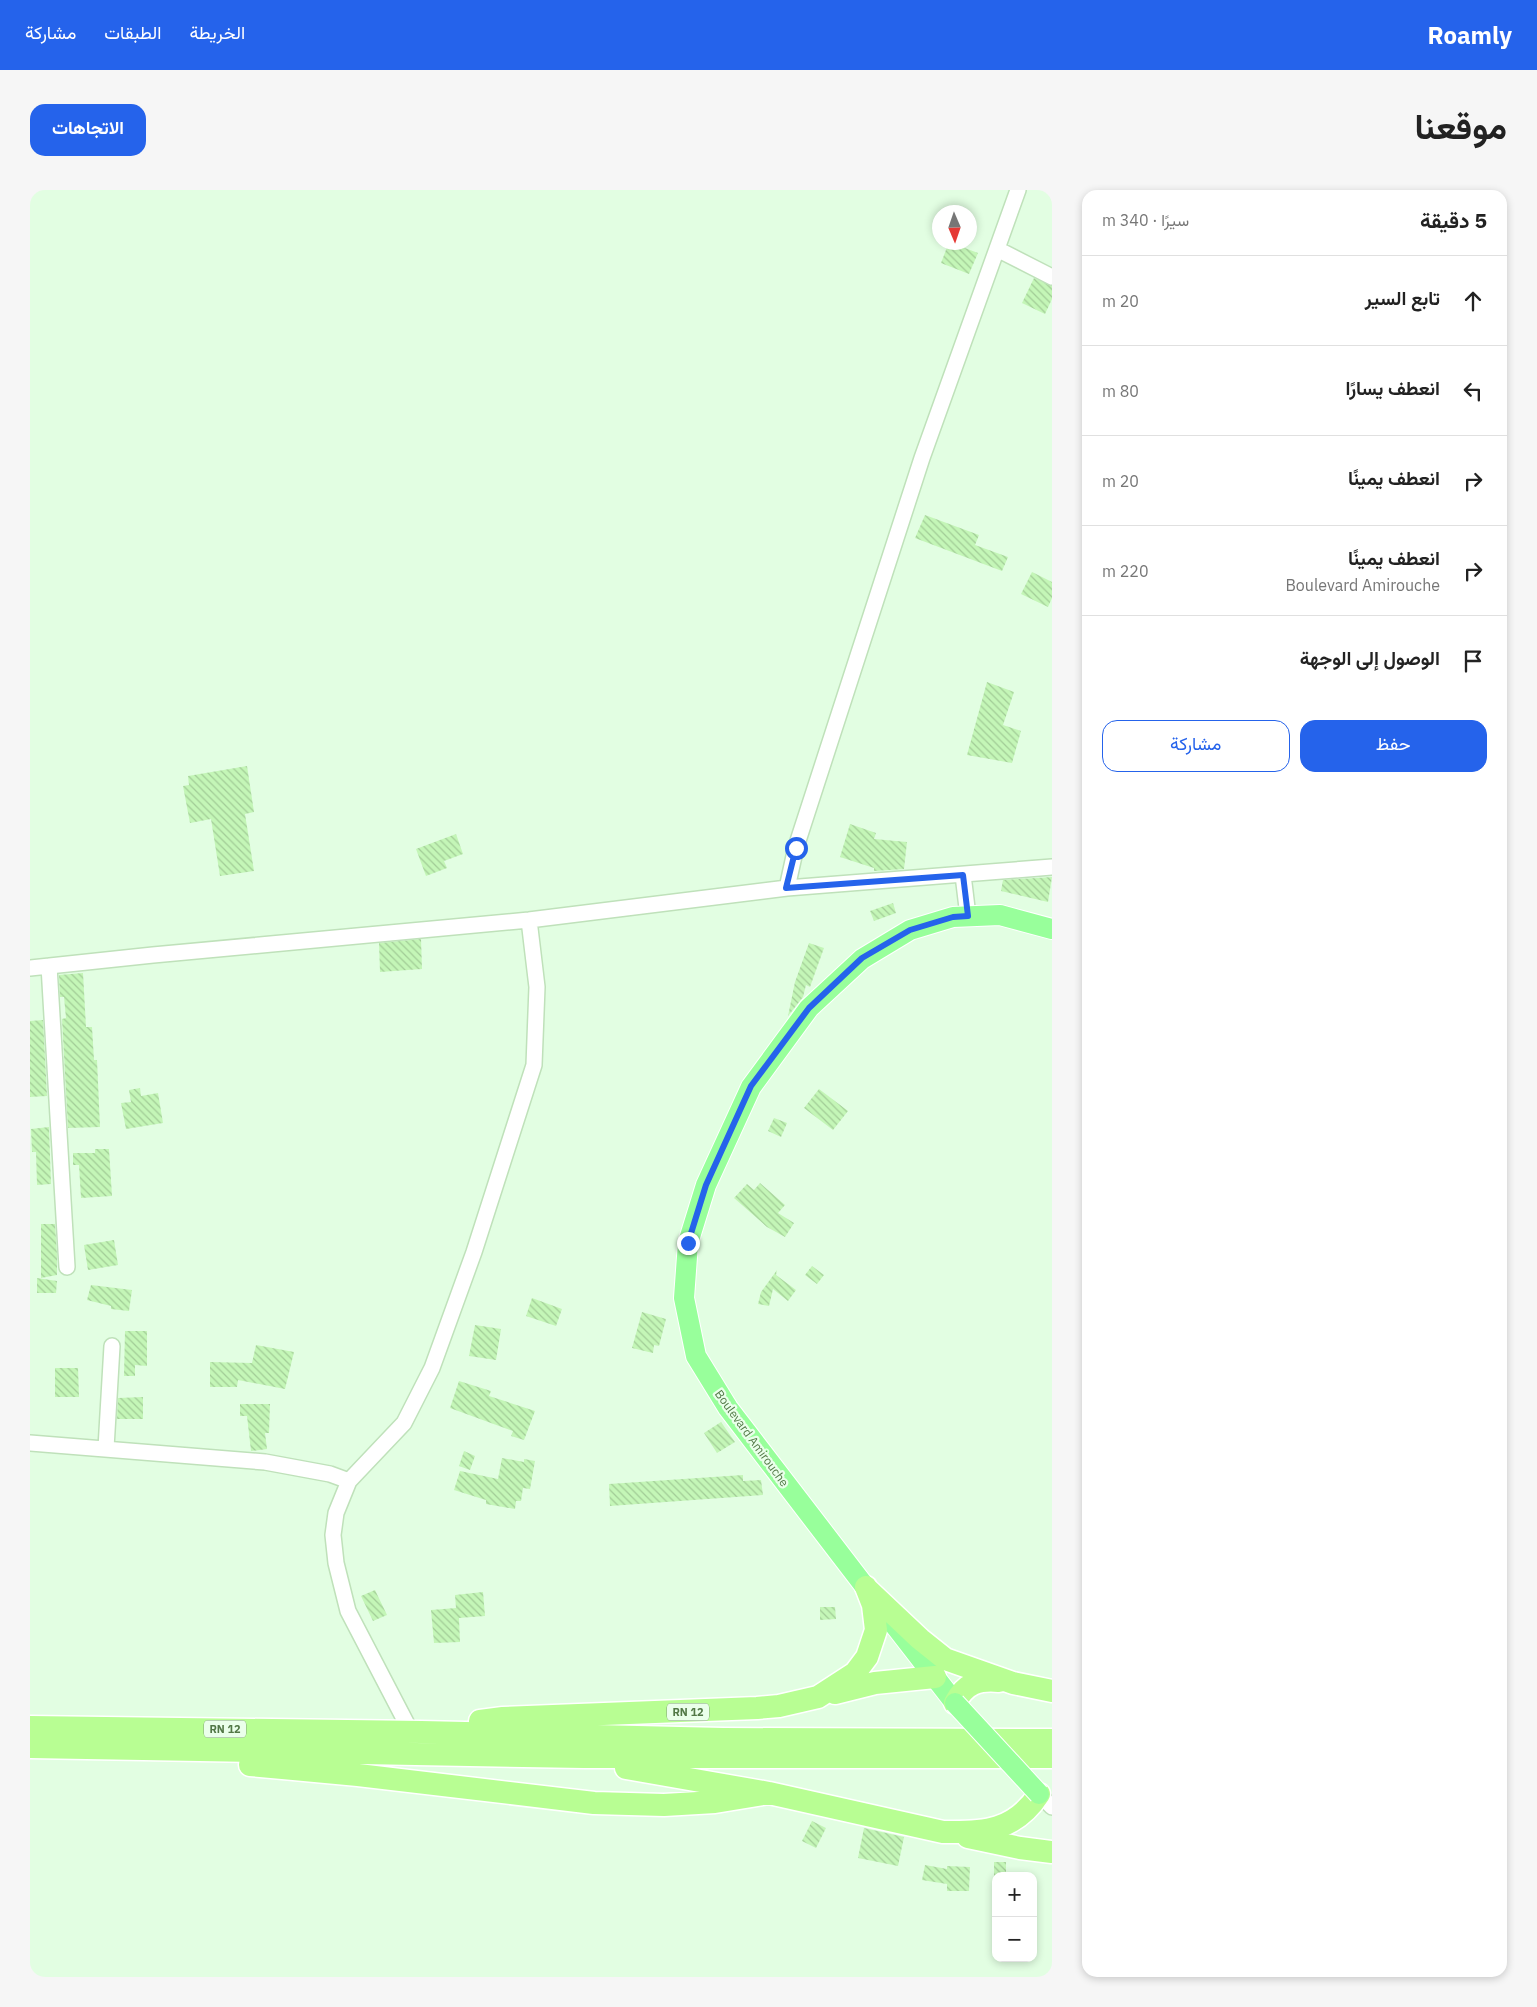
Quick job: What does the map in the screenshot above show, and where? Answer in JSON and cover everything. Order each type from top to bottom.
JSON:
[{"type":"highway","name":"RN 12","points":[[30,1727],[416,1732],[503,1718],[779,1706],[818,1697],[855,1673],[867,1657],[876,1630],[873,1605],[860,1581]]},
{"type":"highway","points":[[860,1581],[920,1639],[945,1659],[1013,1683]]},
{"type":"highway","points":[[818,1697],[875,1683],[934,1677]]},
{"type":"highway","points":[[955,1703],[960,1692],[972,1683],[988,1680],[1052,1691]]},
{"type":"highway","points":[[416,1732],[723,1739],[1052,1740]]},
{"type":"highway","name":"RN 12","points":[[30,1747],[584,1757],[624,1768],[769,1793],[943,1832],[972,1833],[999,1827],[1019,1818],[1046,1801]]},
{"type":"highway","points":[[55,1747],[358,1775],[602,1802],[664,1805],[689,1804],[715,1802],[769,1793]]},
{"type":"highway","points":[[584,1757],[1052,1757]]},
{"type":"highway","points":[[602,1802],[667,1775]]},
{"type":"highway","points":[[943,1832],[994,1843],[1049,1848]]},
{"type":"main road","name":"Boulevard Amirouche","points":[[955,1703],[728,1408],[696,1356],[684,1298],[688,1243],[706,1185],[751,1086],[809,1008],[862,958],[910,930],[953,917],[1000,915],[1052,928]]},
{"type":"main road","name":"RN 12","points":[[955,1703],[1046,1801]]},
{"type":"street","points":[[786,888],[796,848],[922,458],[1018,190]]},
{"type":"street","points":[[997,249],[1052,277]]},
{"type":"street","points":[[30,968],[529,920],[786,888],[1052,867]]},
{"type":"street","points":[[963,875],[968,916]]},
{"type":"street","points":[[416,1732],[348,1611],[336,1563],[333,1535],[336,1513],[349,1480],[404,1423],[432,1368],[474,1252],[517,1121],[534,1065],[537,987],[529,920]]},
{"type":"street","points":[[49,966],[68,1267]]},
{"type":"street","points":[[106,1448],[112,1346]]},
{"type":"street","points":[[30,1443],[265,1462],[330,1474],[349,1480]]},
{"type":"building","points":[[946,250],[970,250],[978,253],[969,274],[941,263]]},
{"type":"building","points":[[1034,278],[1052,286],[1052,299],[1045,314],[1022,303]]},
{"type":"building","points":[[925,515],[979,535],[975,545],[1008,557],[1002,571],[915,538]]},
{"type":"building","points":[[1032,572],[1052,582],[1052,598],[1048,607],[1021,594]]},
{"type":"building","points":[[987,682],[1014,692],[1003,725],[1021,731],[1012,763],[967,755]]},
{"type":"building","points":[[247,766],[254,812],[245,814],[254,871],[220,876],[211,819],[190,823],[183,786],[189,785],[188,776]]},
{"type":"building","points":[[850,824],[876,833],[874,839],[907,842],[904,869],[874,871],[874,868],[840,857]]},
{"type":"building","points":[[456,834],[463,854],[444,861],[447,868],[426,876],[416,849]]},
{"type":"building","points":[[1052,877],[1048,902],[1001,891],[1003,880]]},
{"type":"building","points":[[893,903],[896,913],[874,921],[870,911]]},
{"type":"building","points":[[421,939],[422,969],[380,972],[379,943]]},
{"type":"building","points":[[809,943],[824,948],[810,987],[806,985],[803,997],[788,1016],[795,982]]},
{"type":"building","points":[[83,973],[86,1027],[92,1027],[94,1060],[97,1060],[100,1127],[68,1128],[62,1019],[66,1018],[64,997],[60,997],[59,975]]},
{"type":"building","points":[[43,1020],[47,1096],[30,1097],[30,1021]]},
{"type":"building","points":[[140,1088],[141,1096],[158,1093],[163,1123],[126,1129],[121,1103],[131,1102],[129,1090]]},
{"type":"building","points":[[819,1089],[848,1111],[833,1130],[804,1108]]},
{"type":"building","points":[[774,1118],[787,1123],[781,1137],[768,1131]]},
{"type":"building","points":[[49,1127],[51,1184],[37,1185],[36,1152],[32,1152],[31,1129]]},
{"type":"building","points":[[95,1149],[109,1149],[112,1196],[81,1198],[79,1165],[73,1165],[73,1153],[95,1153]]},
{"type":"building","points":[[760,1183],[785,1205],[778,1213],[794,1223],[785,1237],[767,1227],[734,1198],[747,1184],[754,1190]]},
{"type":"building","points":[[41,1224],[55,1224],[57,1275],[41,1278]]},
{"type":"building","points":[[114,1240],[118,1265],[88,1270],[84,1245]]},
{"type":"building","points":[[812,1266],[824,1275],[817,1284],[805,1275]]},
{"type":"building","points":[[777,1270],[776,1275],[796,1290],[788,1301],[773,1289],[769,1306],[758,1304],[761,1292]]},
{"type":"building","points":[[37,1278],[57,1281],[56,1293],[37,1293]]},
{"type":"building","points":[[91,1285],[132,1290],[129,1311],[111,1309],[111,1306],[87,1300]]},
{"type":"building","points":[[532,1298],[562,1309],[556,1326],[526,1316]]},
{"type":"building","points":[[642,1312],[666,1319],[659,1346],[654,1345],[653,1353],[632,1348]]},
{"type":"building","points":[[475,1325],[501,1329],[496,1360],[469,1356]]},
{"type":"building","points":[[125,1331],[147,1331],[147,1366],[135,1365],[135,1376],[124,1376]]},
{"type":"building","points":[[256,1345],[294,1352],[285,1389],[238,1380],[237,1387],[210,1387],[210,1362],[252,1363]]},
{"type":"building","points":[[55,1368],[78,1368],[79,1397],[55,1397]]},
{"type":"building","points":[[459,1381],[491,1391],[489,1396],[535,1411],[524,1440],[511,1436],[513,1431],[450,1408]]},
{"type":"building","points":[[143,1397],[143,1419],[117,1419],[118,1398]]},
{"type":"building","points":[[240,1404],[270,1404],[269,1433],[265,1433],[267,1449],[251,1451],[247,1416],[240,1416]]},
{"type":"building","points":[[721,1422],[735,1442],[717,1453],[704,1433]]},
{"type":"building","points":[[464,1451],[475,1456],[470,1470],[459,1466]]},
{"type":"building","points":[[502,1458],[524,1462],[524,1459],[535,1461],[530,1489],[523,1488],[521,1501],[516,1501],[515,1509],[486,1504],[486,1500],[454,1490],[460,1471],[498,1479]]},
{"type":"building","points":[[743,1475],[743,1481],[761,1480],[763,1495],[610,1506],[609,1484]]},
{"type":"building","points":[[375,1590],[387,1615],[373,1621],[361,1596]]},
{"type":"building","points":[[483,1592],[485,1616],[459,1618],[460,1642],[434,1643],[431,1610],[456,1608],[455,1595]]},
{"type":"building","points":[[820,1607],[835,1607],[836,1619],[820,1620]]},
{"type":"building","points":[[812,1821],[826,1828],[816,1848],[802,1841]]},
{"type":"building","points":[[864,1828],[904,1837],[898,1866],[858,1858]]},
{"type":"building","points":[[994,1862],[1006,1862],[1006,1872],[994,1872]]},
{"type":"building","points":[[925,1865],[947,1869],[947,1866],[970,1867],[969,1891],[947,1891],[947,1884],[922,1880]]},
{"type":"route","points":[[688,1243],[706,1185],[751,1086],[809,1008],[862,958],[910,930],[953,917],[968,916],[963,875],[786,888],[796,848]]}]
